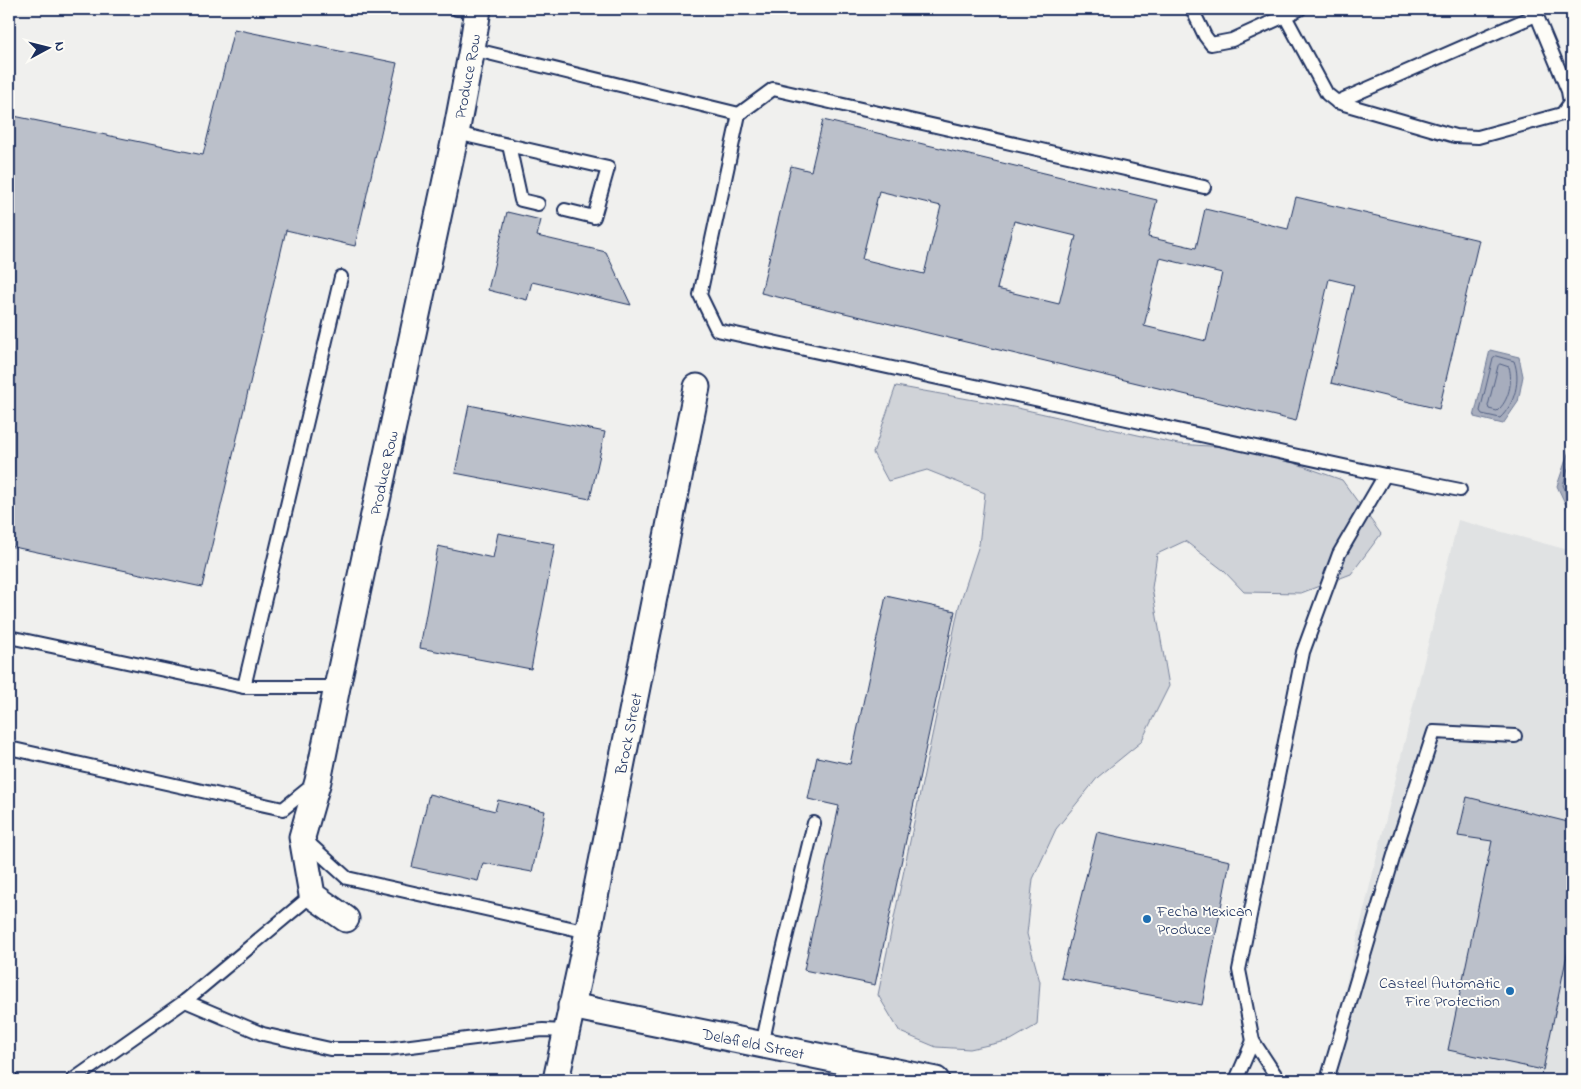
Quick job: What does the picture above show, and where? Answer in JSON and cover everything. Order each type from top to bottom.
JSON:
[{"type":"street","name":"Produce Row","points":[[312,895],[302,837],[318,781],[456,133],[472,49],[471,9]]},
{"type":"street","name":"Brock Street","points":[[556,1080],[588,932],[697,387]]},
{"type":"street","points":[[312,895],[346,919]]},
{"type":"street","name":"Delafield Street","points":[[571,1006],[936,1080]]},
{"type":"lane","points":[[1192,9],[1211,44],[1232,40],[1300,9]]},
{"type":"lane","points":[[1285,16],[1327,94],[1337,102],[1456,136],[1478,137],[1562,114],[1570,103],[1568,91],[1535,12],[1337,102]]},
{"type":"lane","points":[[472,49],[739,114]]},
{"type":"lane","points":[[1204,187],[773,88],[739,114],[700,295],[717,330],[1460,490]]},
{"type":"lane","points":[[456,133],[608,168],[594,217],[565,210]]},
{"type":"lane","points":[[509,145],[521,200],[538,204]]},
{"type":"lane","points":[[244,687],[341,277]]},
{"type":"lane","points":[[1276,1080],[1276,1076],[1252,1041],[1239,970],[1303,652],[1339,554],[1385,475]]},
{"type":"lane","points":[[9,636],[244,687],[337,687]]},
{"type":"lane","points":[[1326,1080],[1397,845],[1434,732],[1514,736]]},
{"type":"lane","points":[[9,748],[283,809],[318,781]]},
{"type":"lane","points":[[762,1044],[814,823]]},
{"type":"lane","points":[[302,837],[347,878],[588,932]]},
{"type":"lane","points":[[73,1080],[185,1001],[312,895]]},
{"type":"lane","points":[[185,1001],[263,1034],[330,1049],[388,1049],[523,1032],[543,1030],[566,1031]]},
{"type":"lane","points":[[1236,1080],[1252,1041]]},
{"type":"shaded area","points":[[896,386],[1013,407],[1178,444],[1255,449],[1342,480],[1381,534],[1351,574],[1301,593],[1244,592],[1223,570],[1185,541],[1157,554],[1152,588],[1169,686],[1141,742],[1098,777],[1056,829],[1033,879],[1027,934],[1040,982],[1037,1025],[1011,1040],[970,1049],[936,1047],[900,1032],[878,995],[959,606],[979,545],[985,493],[927,470],[888,481],[873,453]]},
{"type":"shaded area","points":[[1458,520],[1572,551],[1572,1080],[1323,1080]]},
{"type":"water","points":[[1490,350],[1519,357],[1523,376],[1518,402],[1503,424],[1474,417]]},
{"type":"water","points":[[1572,442],[1572,518],[1557,486]]},
{"type":"building","points":[[234,29],[397,63],[355,246],[286,230],[202,587],[9,546],[9,115],[203,155]]},
{"type":"building","points":[[823,120],[1157,200],[1148,237],[1196,248],[1205,209],[1288,229],[1296,197],[1479,240],[1439,409],[1331,383],[1354,285],[1329,279],[1296,421],[761,293],[791,166],[811,171]],"holes":[[[879,191],[941,206],[924,274],[862,259]],[[1014,221],[1076,236],[1059,304],[997,289]],[[1160,258],[1222,273],[1206,341],[1144,326]]]},
{"type":"building","points":[[507,212],[541,220],[537,236],[606,252],[631,305],[532,282],[527,300],[488,290]]},
{"type":"building","points":[[469,405],[605,432],[590,499],[455,473]]},
{"type":"building","points":[[498,533],[555,544],[531,669],[420,648],[438,546],[493,558]]},
{"type":"building","points":[[886,596],[955,611],[875,985],[804,970],[839,806],[808,799],[817,757],[850,764]]},
{"type":"building","points":[[429,794],[495,811],[498,800],[545,811],[532,872],[483,863],[478,881],[412,867]]},
{"type":"building","name":"Casteel Automatic Fire Protection","points":[[1467,797],[1572,823],[1572,931],[1543,1070],[1448,1050],[1492,841],[1458,836]]},
{"type":"building","name":"Fecha Mexican Produce","points":[[1097,832],[1230,861],[1202,1005],[1061,978]]},
{"type":"place","name":"Fecha Mexican Produce","points":[[1147,919]]},
{"type":"place","name":"Casteel Automatic Fire Protection","points":[[1510,991]]}]
